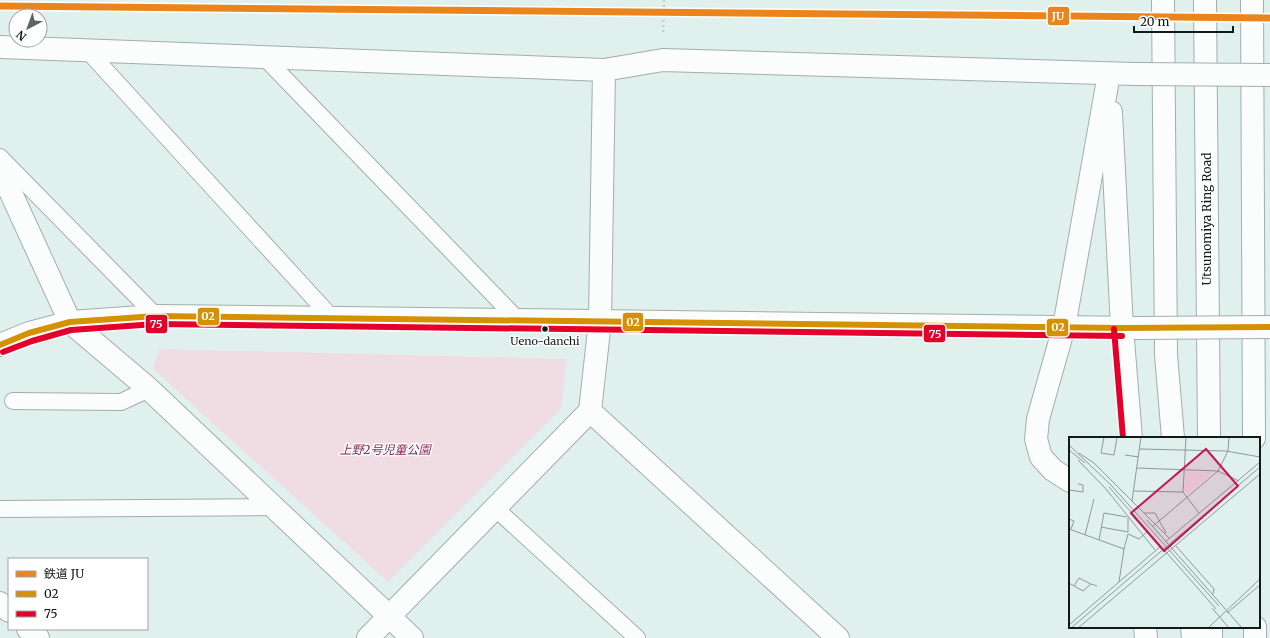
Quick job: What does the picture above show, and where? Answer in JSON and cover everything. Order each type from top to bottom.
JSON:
[{"type":"main road","points":[[1163,0],[1166,355],[1173,437]]},
{"type":"main road","name":"Utsunomiya Ring Road","points":[[1205,0],[1209,437]]},
{"type":"main road","points":[[1252,0],[1254,437]]},
{"type":"main road","points":[[0,48],[604,70],[663,60],[1109,74],[1270,75]]},
{"type":"main road","points":[[368,638],[590,411],[600,321],[604,70]]},
{"type":"main road","points":[[1069,480],[1054,470],[1041,457],[1036,439],[1038,419],[1064,327],[1109,74]]},
{"type":"main road","points":[[1109,74],[1130,328],[1131,437]]},
{"type":"main road","points":[[0,169],[70,322],[149,389],[412,638]]},
{"type":"main road","points":[[0,345],[29,333],[70,322],[156,316],[1130,328],[1270,327]]},
{"type":"main road","points":[[590,411],[838,638]]},
{"type":"main road","points":[[0,603],[8,610]]},
{"type":"main road","points":[[1145,628],[1146,638]]},
{"type":"main road","points":[[1192,628],[1193,638]]},
{"type":"main road","points":[[1254,628],[1255,638]]},
{"type":"main road","points":[[29,630],[38,638]]},
{"type":"lane","points":[[88,51],[333,319]]},
{"type":"lane","points":[[264,57],[518,320]]},
{"type":"lane","points":[[0,157],[156,316]]},
{"type":"lane","points":[[13,401],[121,402],[149,389]]},
{"type":"lane","points":[[0,509],[275,508]]},
{"type":"lane","points":[[496,508],[637,638]]},
{"type":"green space","name":"上野2号児童公園","points":[[159,349],[567,359],[561,409],[388,582],[153,369]]},
{"type":"rail line","name":"JU","points":[[0,6],[1270,18]]},
{"type":"transit line","name":"02","points":[[0,345],[29,333],[70,322],[156,316],[1122,328],[1270,327]]},
{"type":"transit line","name":"75","points":[[3,352],[32,341],[71,330],[156,324],[1122,336]]},
{"type":"transit line","name":"75","points":[[1114,329],[1123,437]]},
{"type":"place","name":"Ueno-danchi","points":[[545,329]]}]
